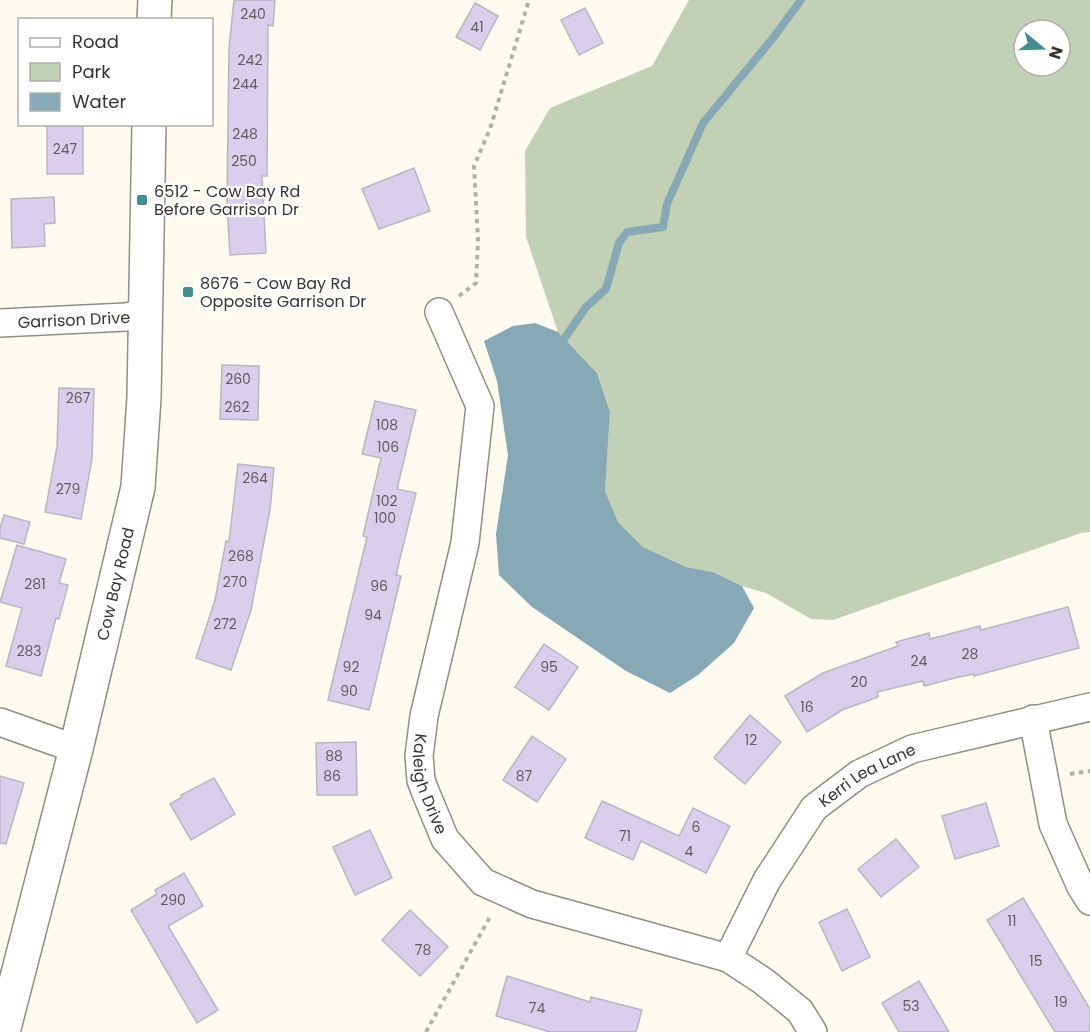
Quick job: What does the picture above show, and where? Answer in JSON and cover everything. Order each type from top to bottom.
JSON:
[{"type":"main road","points":[[154,18],[155,0]]},
{"type":"main road","name":"Cow Bay Road","points":[[3,1032],[76,749],[138,487],[144,398],[149,126]]},
{"type":"street","name":"Kaleigh Drive","points":[[439,312],[480,406],[465,543],[424,716],[419,756],[422,780],[446,839],[483,882],[532,904],[728,958],[764,981],[800,1011],[813,1032]]},
{"type":"street","name":"Garrison Drive","points":[[0,323],[126,317],[146,313]]},
{"type":"street","name":"Kerri Lea Lane","points":[[728,958],[767,880],[814,808],[859,774],[912,749],[1090,707]]},
{"type":"street","points":[[1033,719],[1053,824],[1081,887],[1090,901]]},
{"type":"street","points":[[0,722],[76,749]]},
{"type":"path","points":[[439,312],[476,284],[478,239],[474,166],[490,129],[529,0]]},
{"type":"path","points":[[426,1032],[505,891]]},
{"type":"green space","points":[[689,0],[1090,0],[1090,532],[1081,533],[833,620],[811,619],[766,593],[742,586],[713,572],[686,567],[643,547],[618,522],[605,491],[610,412],[597,373],[558,332],[526,237],[525,151],[550,108],[652,66]]},
{"type":"water","points":[[535,323],[558,332],[597,373],[610,412],[605,491],[618,522],[643,547],[686,567],[713,572],[742,586],[754,608],[734,643],[698,675],[670,693],[626,671],[532,607],[499,575],[496,534],[508,455],[497,381],[484,341],[513,326]]},
{"type":"building","points":[[234,0],[275,0],[273,26],[268,25],[267,176],[262,176],[266,253],[230,255],[227,204],[229,48]]},
{"type":"building","points":[[475,3],[498,16],[480,50],[456,37]]},
{"type":"building","points":[[585,8],[603,43],[579,55],[561,20]]},
{"type":"building","points":[[47,126],[83,126],[83,174],[47,174]]},
{"type":"building","points":[[414,168],[430,211],[379,229],[362,189]]},
{"type":"building","points":[[54,197],[55,223],[44,224],[45,246],[12,248],[11,199]]},
{"type":"building","points":[[222,365],[259,366],[258,420],[220,419]]},
{"type":"building","points":[[59,388],[94,389],[92,459],[81,519],[45,512],[57,447]]},
{"type":"building","points":[[375,401],[416,410],[397,489],[416,493],[396,575],[401,576],[369,710],[328,700],[367,537],[363,536],[381,458],[362,454]]},
{"type":"building","points":[[238,464],[274,468],[270,510],[251,610],[231,670],[196,658],[215,600],[226,541],[229,542]]},
{"type":"building","points":[[4,515],[30,522],[24,544],[0,538]]},
{"type":"building","points":[[17,545],[66,559],[59,583],[68,585],[59,619],[56,618],[41,676],[6,666],[22,608],[0,602]]},
{"type":"building","points":[[1068,607],[1079,648],[974,676],[974,674],[924,686],[923,681],[877,692],[878,697],[842,710],[807,732],[785,696],[823,673],[898,646],[896,642],[929,633],[930,639],[980,626],[981,630]]},
{"type":"building","points":[[544,644],[578,667],[549,710],[515,687]]},
{"type":"building","points":[[750,715],[781,742],[745,784],[714,758]]},
{"type":"building","points":[[532,736],[566,759],[537,802],[503,780]]},
{"type":"building","points":[[356,742],[357,795],[317,795],[316,743]]},
{"type":"building","points":[[0,776],[24,783],[6,844],[0,843]]},
{"type":"building","points":[[214,778],[235,814],[191,840],[170,804],[182,797],[181,795]]},
{"type":"building","points":[[602,801],[679,836],[693,808],[730,826],[706,873],[641,841],[633,860],[585,838]]},
{"type":"building","points":[[986,803],[999,846],[955,859],[942,816]]},
{"type":"building","points":[[370,830],[392,878],[355,895],[333,847]]},
{"type":"building","points":[[896,839],[919,867],[881,897],[858,869]]},
{"type":"building","points":[[184,873],[203,906],[168,926],[218,1010],[197,1023],[131,910],[157,894],[155,890]]},
{"type":"building","points":[[1023,898],[1090,1009],[1090,1032],[1055,1032],[987,920]]},
{"type":"building","points":[[847,909],[870,957],[842,971],[819,922]]},
{"type":"building","points":[[410,910],[448,947],[420,976],[382,940]]},
{"type":"building","points":[[507,976],[590,1002],[591,997],[642,1010],[636,1032],[550,1032],[496,1016]]},
{"type":"building","points":[[919,981],[949,1032],[899,1032],[882,1003]]},
{"type":"waterway","points":[[560,345],[586,307],[606,289],[619,243],[627,232],[663,227],[667,204],[703,123],[801,0]]},
{"type":"place","name":"6512 - Cow Bay Rd Before Garrison Dr","points":[[142,200]]},
{"type":"place","name":"8676 - Cow Bay Rd Opposite Garrison Dr","points":[[188,292]]}]
